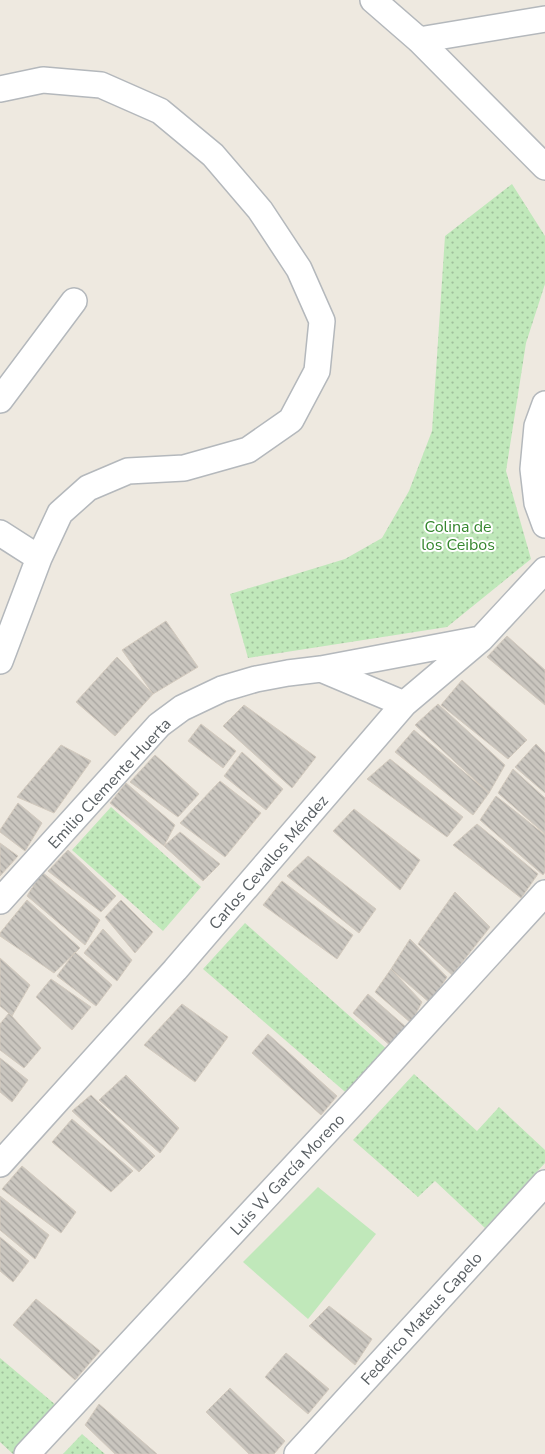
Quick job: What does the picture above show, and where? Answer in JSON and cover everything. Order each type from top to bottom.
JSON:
[{"type":"street","points":[[373,0],[419,40],[545,167]]},
{"type":"street","points":[[419,40],[545,18]]},
{"type":"street","points":[[0,89],[43,80],[101,85],[160,111],[213,154],[260,210],[299,269],[322,321],[317,371],[291,420],[248,450],[184,468],[128,471],[88,488],[60,513],[40,558],[0,661]]},
{"type":"street","points":[[0,400],[74,302]]},
{"type":"street","points":[[545,404],[537,426],[533,469],[537,503],[545,525]]},
{"type":"street","points":[[0,533],[40,558]]},
{"type":"street","name":"Carlos Cevallos Méndez","points":[[0,1164],[175,970],[404,704],[481,639],[545,570]]},
{"type":"street","name":"Emilio Clemente Huerta","points":[[0,901],[159,725],[182,708],[222,689],[256,679],[481,639]]},
{"type":"street","name":"Emilio Clemente Huerta","points":[[320,669],[404,704]]},
{"type":"street","name":"Luis W García Moreno","points":[[27,1454],[357,1099],[545,893]]},
{"type":"street","name":"Federico Mateus Capelo","points":[[297,1454],[545,1183]]},
{"type":"green space","name":"Colina de los Ceibos","points":[[512,184],[545,236],[545,284],[526,343],[506,471],[531,559],[447,627],[248,658],[230,594],[345,559],[382,538],[409,491],[432,431],[445,236]]},
{"type":"green space","points":[[111,807],[201,887],[163,931],[72,850]]},
{"type":"green space","points":[[245,923],[390,1052],[351,1097],[203,969]]},
{"type":"green space","points":[[414,1074],[477,1131],[499,1107],[545,1150],[545,1163],[485,1228],[435,1181],[418,1197],[353,1140]]},
{"type":"green space","points":[[318,1187],[376,1234],[308,1319],[243,1262]]},
{"type":"green space","points":[[0,1358],[57,1406],[13,1454],[0,1442]]},
{"type":"green space","points":[[82,1434],[105,1454],[63,1454]]},
{"type":"building","points":[[166,621],[198,667],[153,694],[122,650]]},
{"type":"building","points":[[507,636],[545,670],[545,705],[487,657]]},
{"type":"building","points":[[117,657],[153,694],[115,736],[76,702]]},
{"type":"building","points":[[462,680],[527,740],[508,759],[441,705]]},
{"type":"building","points":[[438,704],[505,765],[489,793],[415,725]]},
{"type":"building","points":[[244,705],[316,757],[292,788],[223,726]]},
{"type":"building","points":[[201,724],[236,751],[223,768],[188,741]]},
{"type":"building","points":[[414,730],[489,793],[473,815],[395,752]]},
{"type":"building","points":[[536,744],[545,753],[545,793],[515,767]]},
{"type":"building","points":[[61,745],[91,761],[54,813],[17,797]]},
{"type":"building","points":[[242,752],[283,789],[266,810],[224,776]]},
{"type":"building","points":[[155,755],[199,794],[178,817],[130,782]]},
{"type":"building","points":[[390,759],[463,817],[447,837],[367,779]]},
{"type":"building","points":[[513,769],[545,798],[545,834],[498,793]]},
{"type":"building","points":[[220,781],[261,813],[225,857],[180,823]]},
{"type":"building","points":[[126,783],[175,825],[164,846],[110,803]]},
{"type":"building","points":[[496,796],[545,835],[545,872],[543,875],[480,820]]},
{"type":"building","points":[[18,803],[42,823],[25,851],[0,832]]},
{"type":"building","points":[[354,809],[420,860],[400,890],[333,831]]},
{"type":"building","points":[[477,824],[538,874],[521,898],[453,845]]},
{"type":"building","points":[[180,832],[220,864],[203,881],[164,846]]},
{"type":"building","points":[[0,843],[18,856],[0,876]]},
{"type":"building","points":[[68,850],[116,896],[101,912],[48,871]]},
{"type":"building","points":[[308,856],[376,909],[359,933],[287,876]]},
{"type":"building","points":[[42,872],[100,920],[85,945],[27,896]]},
{"type":"building","points":[[282,881],[353,935],[337,959],[263,905]]},
{"type":"building","points":[[455,892],[490,927],[452,975],[418,944]]},
{"type":"building","points":[[27,900],[80,948],[54,973],[0,936],[0,933]]},
{"type":"building","points":[[121,900],[153,932],[135,953],[105,917]]},
{"type":"building","points":[[103,929],[132,960],[117,981],[84,953]]},
{"type":"building","points":[[410,939],[447,977],[430,1003],[391,969]]},
{"type":"building","points":[[75,952],[112,985],[96,1006],[57,976]]},
{"type":"building","points":[[0,958],[30,985],[12,1016],[0,1006]]},
{"type":"building","points":[[391,969],[422,1002],[411,1023],[375,992]]},
{"type":"building","points":[[51,979],[91,1007],[72,1030],[36,997]]},
{"type":"building","points":[[368,994],[406,1027],[392,1047],[353,1013]]},
{"type":"building","points":[[182,1004],[228,1037],[195,1082],[144,1045]]},
{"type":"building","points":[[9,1013],[41,1048],[24,1068],[0,1050],[0,1024]]},
{"type":"building","points":[[268,1034],[337,1096],[321,1115],[252,1053]]},
{"type":"building","points":[[0,1058],[28,1080],[12,1102],[0,1092]]},
{"type":"building","points":[[126,1075],[179,1128],[160,1153],[99,1100]]},
{"type":"building","points":[[91,1095],[155,1156],[139,1172],[72,1111]]},
{"type":"building","points":[[72,1119],[133,1171],[111,1192],[52,1142]]},
{"type":"building","points":[[22,1166],[76,1212],[61,1233],[2,1189]]},
{"type":"building","points":[[0,1196],[49,1235],[35,1259],[0,1230]]},
{"type":"building","points":[[0,1237],[29,1261],[13,1282],[0,1271]]},
{"type":"building","points":[[36,1299],[100,1351],[75,1380],[13,1325]]},
{"type":"building","points":[[329,1306],[372,1339],[355,1365],[309,1326]]},
{"type":"building","points":[[286,1353],[329,1389],[308,1414],[265,1377]]},
{"type":"building","points":[[230,1388],[285,1441],[274,1454],[249,1454],[206,1412]]},
{"type":"building","points":[[99,1404],[157,1454],[115,1454],[85,1425]]}]
